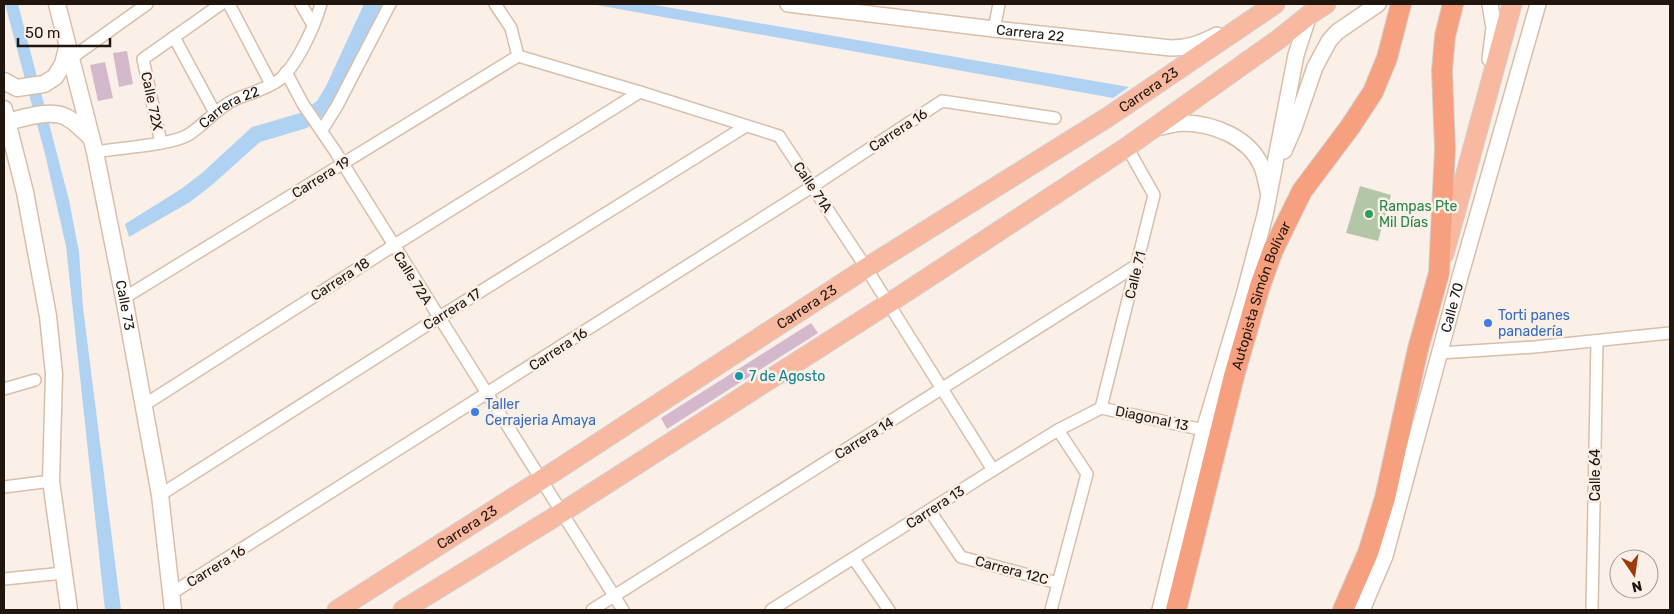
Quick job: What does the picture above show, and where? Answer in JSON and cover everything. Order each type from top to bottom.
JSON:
[{"type":"highway","name":"Autopista Simón Bolívar","points":[[1176,610],[1234,376],[1260,286],[1273,250],[1289,214],[1302,191],[1350,127],[1373,92],[1387,58],[1401,4]]},
{"type":"highway","points":[[1342,610],[1368,554],[1385,498],[1418,349],[1439,273],[1445,149],[1442,72],[1445,36],[1453,4]]},
{"type":"highway","points":[[1234,376],[1228,346],[1250,320]]},
{"type":"main road","name":"Calle 73","points":[[57,4],[67,56],[93,145],[124,298],[160,495],[173,610]]},
{"type":"main road","name":"Carrera 23","points":[[337,610],[541,480],[866,268],[1108,117],[1275,4]]},
{"type":"main road","points":[[403,610],[561,513],[888,304],[1127,147],[1279,39],[1310,9],[1326,4]]},
{"type":"main road","points":[[1439,273],[1512,4]]},
{"type":"main road","points":[[5,82],[17,88],[44,84],[55,77],[67,56]]},
{"type":"main road","points":[[69,610],[51,481],[54,374],[48,316],[25,192],[5,118],[57,115],[66,117],[76,124],[93,145]]},
{"type":"street","points":[[67,56],[134,8],[147,4]]},
{"type":"street","points":[[215,114],[174,37],[221,4]]},
{"type":"street","points":[[229,4],[271,84]]},
{"type":"street","points":[[301,4],[313,24]]},
{"type":"street","name":"Carrera 22","points":[[93,145],[160,142],[186,136],[233,100],[262,89],[280,79],[296,59],[321,4]]},
{"type":"street","points":[[320,128],[337,106],[390,4]]},
{"type":"street","points":[[496,4],[511,28],[518,56]]},
{"type":"street","name":"Carrera 22","points":[[788,4],[1185,48],[1217,34],[1261,4]]},
{"type":"street","points":[[994,28],[999,4]]},
{"type":"street","points":[[1274,172],[1294,128],[1316,67],[1329,41],[1337,32],[1378,4]]},
{"type":"street","points":[[1484,107],[1494,28],[1490,4]]},
{"type":"street","name":"Calle 70","points":[[1362,610],[1385,556],[1460,277],[1538,4]]},
{"type":"street","points":[[1160,610],[1204,430],[1244,295],[1270,196],[1296,55],[1310,9]]},
{"type":"street","name":"Calle 72X","points":[[160,142],[143,59],[174,37]]},
{"type":"street","name":"Calle 71A","points":[[518,56],[779,136],[943,388],[993,470]]},
{"type":"street","name":"Carrera 19","points":[[124,298],[518,56]]},
{"type":"street","name":"Calle 72A","points":[[286,72],[303,104],[320,128],[622,610]]},
{"type":"street","name":"Carrera 18","points":[[144,405],[393,246],[640,92]]},
{"type":"street","name":"Carrera 16","points":[[172,593],[813,186],[942,101],[1055,118]]},
{"type":"street","points":[[1153,128],[1185,123],[1215,127],[1232,136],[1246,146],[1261,165],[1270,196]]},
{"type":"street","name":"Carrera 17","points":[[160,495],[438,318],[746,126]]},
{"type":"street","name":"Calle 71","points":[[1101,408],[1154,195],[1127,147]]},
{"type":"street","name":"Carrera 14","points":[[592,610],[1137,265]]},
{"type":"street","points":[[1418,349],[1440,353],[1534,347],[1597,341],[1670,329]]},
{"type":"street","name":"Calle 64","points":[[1592,610],[1597,341]]},
{"type":"street","points":[[4,389],[35,380]]},
{"type":"street","name":"Diagonal 13","points":[[1101,408],[1204,430]]},
{"type":"street","name":"Carrera 13","points":[[771,610],[1058,430],[1101,408]]},
{"type":"street","points":[[1051,610],[1087,474],[1058,430]]},
{"type":"street","points":[[4,487],[51,481]]},
{"type":"street","name":"Carrera 12C","points":[[930,511],[961,557],[1058,583]]},
{"type":"street","points":[[854,559],[889,610]]},
{"type":"street","points":[[4,579],[64,573]]},
{"type":"green space","name":"Rampas Pte Mil Días","points":[[1360,186],[1391,195],[1378,241],[1346,233]]},
{"type":"water","points":[[5,4],[18,4],[69,200],[79,252],[83,307],[121,610],[105,610],[66,246],[45,154]]},
{"type":"water","points":[[364,4],[382,4],[341,93],[329,111],[307,128],[260,142],[190,202],[129,237],[125,224],[181,189],[202,173],[252,127],[300,113],[317,101],[326,86]]},
{"type":"water","points":[[591,4],[649,4],[1129,87],[1113,98]]},
{"type":"building","points":[[127,51],[133,84],[119,87],[113,53]]},
{"type":"building","points":[[105,62],[113,98],[98,101],[90,65]]},
{"type":"building","name":"7 de Agosto","points":[[811,323],[818,333],[667,429],[661,418]]},
{"type":"place","name":"Rampas Pte Mil Días","points":[[1369,214]]},
{"type":"place","name":"Torti panes panadería","points":[[1488,323]]},
{"type":"place","name":"7 de Agosto","points":[[739,376]]},
{"type":"place","name":"Taller Cerrajeria Amaya","points":[[475,412]]}]
